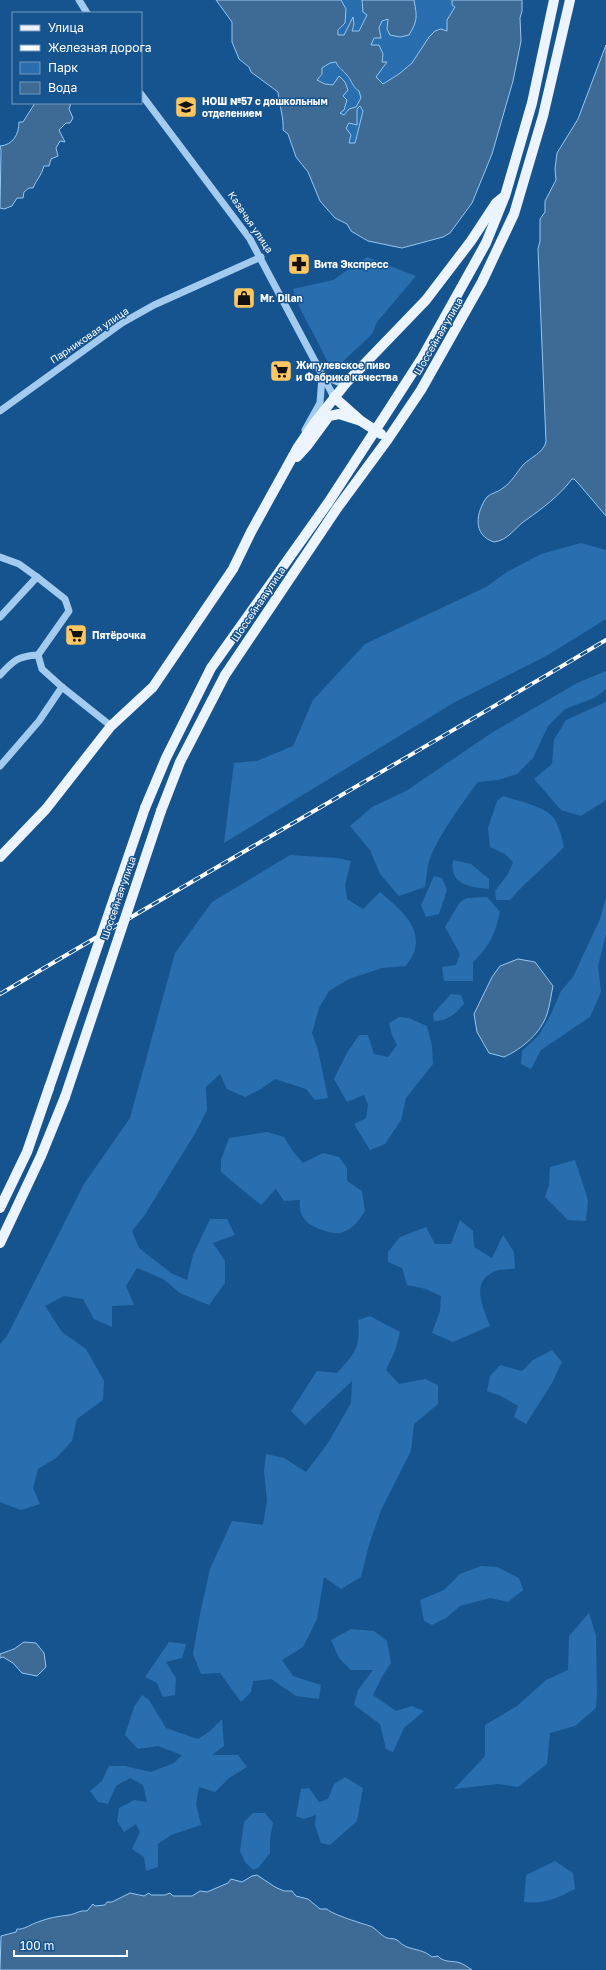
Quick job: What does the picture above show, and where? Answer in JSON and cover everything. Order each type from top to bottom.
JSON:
[{"type":"main road","name":"Шоссейная улица","points":[[0,1208],[27,1152],[144,808],[166,758],[211,668],[328,503],[376,431],[422,358],[486,243],[505,196],[532,103],[554,0]]},
{"type":"main road","name":"Шоссейная улица","points":[[0,1243],[42,1156],[65,1097],[161,811],[180,762],[225,675],[338,507],[388,439],[421,390],[482,282],[514,214],[543,116],[570,0]]},
{"type":"main road","points":[[0,857],[46,809],[111,726],[154,687],[233,569],[251,532],[302,442],[334,397],[390,335],[426,300],[496,203],[505,196]]},
{"type":"main road","name":"Казачья улица","points":[[334,397],[361,421],[388,439]]},
{"type":"main road","points":[[287,468],[307,446],[329,416],[339,414],[361,421]]},
{"type":"street","points":[[79,0],[86,12]]},
{"type":"street","name":"Казачья улица","points":[[142,95],[248,235],[334,397]]},
{"type":"street","name":"Парниковая улица","points":[[0,411],[122,323],[154,305],[261,258]]},
{"type":"street","points":[[321,375],[338,382],[347,379],[390,335]]},
{"type":"street","name":"Казачья улица","points":[[302,442],[308,424],[320,403],[322,387],[321,375]]},
{"type":"street","points":[[0,557],[18,564],[66,599],[69,611],[38,655]]},
{"type":"street","points":[[0,617],[37,577]]},
{"type":"street","points":[[0,675],[14,660],[24,655],[38,655]]},
{"type":"street","points":[[38,655],[42,669],[111,726]]},
{"type":"street","points":[[0,766],[39,721],[62,687]]},
{"type":"green space","points":[[341,0],[362,0],[361,3],[367,15],[358,31],[351,31],[350,26],[344,35],[338,35],[346,9]]},
{"type":"green space","points":[[414,0],[452,0],[452,5],[455,7],[448,20],[447,31],[429,37],[412,63],[399,74],[383,84],[376,77],[386,62],[382,63],[371,45],[382,21],[415,2]]},
{"type":"green space","points":[[336,62],[348,76],[355,88],[359,91],[361,98],[356,107],[344,115],[340,113],[343,96],[333,85],[325,84],[317,80],[322,74],[322,68],[330,63]]},
{"type":"green space","points":[[360,106],[363,111],[355,144],[349,143],[346,128],[349,123],[357,125],[357,109]]},
{"type":"green space","points":[[367,257],[416,276],[377,322],[372,334],[334,370],[303,314],[293,289],[333,280]]},
{"type":"green space","points":[[581,543],[606,550],[606,619],[548,655],[455,702],[224,843],[234,763],[257,761],[293,746],[313,700],[365,644],[486,587],[507,572],[541,554]]},
{"type":"green space","points":[[606,671],[606,689],[594,698],[565,709],[548,726],[533,758],[517,774],[498,780],[478,782],[450,822],[437,844],[428,865],[425,887],[399,896],[380,874],[370,850],[350,826],[372,807],[406,791],[493,732],[577,683]]},
{"type":"green space","points":[[606,702],[606,800],[581,816],[561,810],[534,779],[552,764],[554,740],[566,720]]},
{"type":"green space","points":[[503,796],[534,806],[551,815],[558,825],[564,847],[510,900],[496,900],[495,891],[508,874],[513,862],[505,854],[490,847],[488,828],[497,801]]},
{"type":"green space","points":[[290,855],[337,858],[351,861],[345,885],[347,899],[363,909],[380,892],[400,910],[411,924],[416,940],[414,953],[406,966],[382,968],[349,979],[329,991],[319,1008],[312,1033],[318,1050],[328,1098],[315,1100],[306,1089],[275,1079],[261,1089],[245,1097],[227,1089],[220,1074],[206,1087],[207,1110],[196,1132],[144,1216],[132,1231],[139,1248],[171,1273],[187,1280],[193,1255],[210,1219],[227,1219],[235,1235],[213,1243],[225,1261],[225,1283],[209,1305],[180,1293],[163,1279],[137,1268],[126,1286],[134,1305],[112,1306],[112,1327],[94,1319],[83,1299],[64,1296],[45,1306],[62,1332],[86,1349],[104,1381],[103,1400],[77,1419],[72,1441],[56,1458],[38,1469],[33,1488],[40,1504],[21,1510],[0,1502],[0,1344],[7,1336],[84,1184],[130,1118],[175,953],[212,902]]},
{"type":"green space","points":[[453,860],[471,864],[489,879],[489,889],[468,886],[458,880],[454,875]]},
{"type":"green space","points":[[434,876],[442,878],[447,890],[439,914],[426,917],[421,905]]},
{"type":"green space","points":[[487,897],[500,912],[496,927],[488,945],[473,962],[473,981],[444,981],[442,967],[456,965],[460,954],[445,927],[460,902],[467,898]]},
{"type":"green space","points":[[606,897],[606,934],[598,966],[601,992],[590,1017],[541,1050],[531,1069],[521,1064],[522,1051],[539,1035],[550,1016],[561,991],[573,977],[600,919]]},
{"type":"green space","points":[[451,994],[461,995],[464,1004],[451,1016],[443,1020],[434,1021],[433,1014]]},
{"type":"green space","points":[[399,1017],[409,1018],[427,1026],[432,1046],[433,1064],[406,1098],[401,1120],[385,1144],[370,1150],[354,1124],[366,1118],[368,1105],[364,1095],[347,1102],[334,1079],[347,1053],[359,1035],[368,1035],[374,1054],[388,1057],[397,1045],[392,1035],[389,1023]]},
{"type":"green space","points":[[267,1132],[284,1137],[292,1150],[303,1163],[323,1153],[339,1157],[347,1168],[347,1181],[362,1191],[365,1211],[355,1225],[340,1233],[332,1233],[321,1230],[311,1225],[303,1218],[300,1211],[300,1200],[284,1201],[276,1189],[261,1205],[221,1172],[221,1160],[229,1138]]},
{"type":"green space","points":[[575,1160],[588,1200],[586,1221],[568,1220],[545,1197],[549,1185],[550,1167]]},
{"type":"green space","points":[[460,1220],[473,1231],[474,1247],[492,1258],[503,1235],[514,1252],[515,1269],[503,1269],[496,1271],[488,1275],[483,1281],[480,1288],[480,1295],[490,1326],[453,1342],[432,1333],[440,1311],[441,1296],[426,1289],[407,1285],[402,1268],[388,1262],[388,1252],[400,1237],[426,1227],[435,1244],[451,1244]]},
{"type":"green space","points":[[370,1316],[400,1332],[395,1351],[386,1370],[399,1384],[425,1379],[438,1385],[438,1404],[414,1424],[411,1451],[381,1510],[369,1545],[361,1577],[341,1589],[324,1577],[317,1619],[303,1647],[282,1660],[293,1676],[321,1685],[319,1699],[296,1696],[271,1679],[253,1681],[251,1692],[241,1702],[220,1673],[201,1674],[193,1654],[210,1569],[232,1521],[263,1525],[267,1500],[264,1471],[266,1454],[284,1458],[306,1472],[328,1443],[351,1403],[352,1381],[305,1425],[291,1411],[317,1371],[337,1373],[348,1360],[355,1350],[359,1337],[358,1320]]},
{"type":"green space","points":[[552,1350],[562,1362],[552,1383],[526,1424],[514,1417],[518,1406],[501,1396],[487,1391],[490,1376],[500,1365],[522,1371],[533,1360]]},
{"type":"green space","points":[[481,1566],[497,1567],[519,1578],[523,1590],[508,1602],[490,1598],[460,1606],[446,1618],[432,1625],[424,1621],[420,1600],[444,1590],[460,1574]]},
{"type":"green space","points":[[589,1613],[596,1636],[596,1708],[575,1726],[550,1733],[547,1764],[518,1787],[498,1784],[454,1789],[485,1756],[485,1725],[517,1706],[546,1680],[568,1670],[569,1636]]},
{"type":"green space","points":[[351,1629],[374,1631],[387,1641],[391,1663],[373,1695],[396,1711],[412,1706],[424,1711],[404,1728],[393,1752],[386,1749],[380,1724],[354,1705],[358,1690],[373,1670],[351,1670],[339,1658],[331,1640]]},
{"type":"green space","points":[[169,1642],[186,1644],[182,1658],[166,1662],[176,1678],[175,1695],[163,1697],[157,1683],[145,1677]]},
{"type":"green space","points":[[142,1695],[149,1700],[166,1728],[198,1739],[210,1731],[222,1719],[224,1746],[212,1755],[238,1755],[247,1767],[229,1778],[215,1792],[199,1787],[196,1804],[201,1825],[171,1835],[158,1844],[158,1867],[146,1871],[144,1857],[132,1849],[140,1832],[136,1824],[124,1832],[117,1821],[119,1808],[134,1800],[147,1802],[143,1785],[130,1778],[116,1786],[108,1804],[98,1802],[90,1791],[102,1781],[109,1766],[125,1766],[151,1772],[174,1763],[182,1755],[158,1746],[138,1749],[125,1735],[134,1707]]},
{"type":"green space","points":[[345,1777],[363,1788],[357,1821],[330,1845],[321,1843],[315,1825],[316,1815],[304,1819],[296,1816],[301,1789],[309,1788],[319,1802],[328,1799],[334,1784]]},
{"type":"green space","points":[[253,1813],[265,1813],[273,1823],[270,1839],[270,1853],[259,1867],[253,1870],[245,1862],[240,1851],[244,1822]]},
{"type":"green space","points":[[555,1861],[573,1873],[575,1889],[551,1900],[524,1902],[526,1875]]},
{"type":"water","points":[[216,0],[341,0],[346,9],[345,23],[338,30],[338,35],[344,35],[353,17],[354,24],[352,31],[359,31],[367,15],[363,12],[362,0],[414,0],[416,18],[409,35],[400,37],[390,35],[387,29],[388,19],[382,21],[379,28],[381,38],[374,38],[371,45],[379,45],[383,54],[382,62],[387,62],[376,77],[383,84],[399,74],[412,63],[429,37],[435,31],[441,29],[447,31],[447,20],[455,7],[452,5],[452,0],[522,0],[522,11],[520,18],[521,41],[513,81],[492,154],[472,203],[450,233],[443,237],[402,248],[368,241],[351,231],[347,224],[335,218],[320,201],[308,172],[296,157],[288,134],[283,130],[278,92],[251,72],[249,67],[239,59],[232,42],[232,22]],"holes":[[[336,62],[348,76],[355,88],[359,91],[361,98],[356,107],[349,109],[344,115],[340,113],[344,110],[347,100],[343,96],[348,90],[345,82],[339,76],[333,85],[325,84],[317,80],[322,74],[322,68],[330,63]],[[360,106],[363,111],[355,143],[349,143],[351,135],[346,128],[349,123],[357,125],[357,109]]]},
{"type":"water","points":[[606,45],[606,516],[578,483],[572,479],[562,491],[539,511],[522,523],[504,539],[494,542],[487,539],[479,529],[478,522],[480,509],[483,503],[487,497],[509,483],[523,465],[542,449],[546,442],[538,249],[540,241],[540,219],[545,212],[545,201],[556,180],[555,169],[557,153],[578,119]]},
{"type":"water","points":[[34,104],[71,104],[69,109],[73,118],[70,123],[66,123],[59,130],[65,142],[60,141],[56,148],[58,156],[51,159],[49,166],[44,166],[33,188],[29,188],[24,192],[23,198],[17,198],[12,206],[4,209],[0,208],[0,146],[8,144],[12,141],[18,131],[19,122],[23,122]]},
{"type":"water","points":[[518,959],[535,962],[553,986],[547,1014],[536,1034],[524,1045],[504,1057],[489,1053],[477,1032],[474,1014],[492,977],[500,966]]},
{"type":"water","points":[[24,1642],[36,1643],[44,1653],[46,1667],[37,1676],[22,1673],[13,1663],[3,1657],[0,1658],[0,1654],[14,1649]]},
{"type":"water","points":[[257,1875],[275,1887],[284,1891],[292,1891],[296,1896],[308,1899],[320,1909],[327,1909],[341,1916],[370,1926],[385,1937],[396,1939],[407,1947],[423,1952],[432,1957],[438,1956],[444,1960],[465,1965],[472,1970],[0,1970],[1,1936],[16,1932],[17,1929],[25,1928],[50,1918],[87,1911],[93,1904],[95,1906],[105,1905],[107,1902],[112,1902],[130,1893],[144,1896],[149,1893],[151,1895],[165,1895],[170,1893],[173,1896],[192,1896],[200,1891],[207,1892],[228,1883],[231,1879],[242,1882],[252,1876]]},
{"type":"railway","points":[[0,994],[606,640]]},
{"type":"place","name":"НОШ №57 с дошкольным отделением","points":[[186,107]]},
{"type":"place","name":"Вита Экспресс","points":[[299,264]]},
{"type":"place","name":"Mr. Dilan","points":[[244,298]]},
{"type":"place","name":"Жигулевское пиво и Фабрика качества","points":[[281,371]]},
{"type":"place","name":"Пятёрочка","points":[[76,635]]}]
